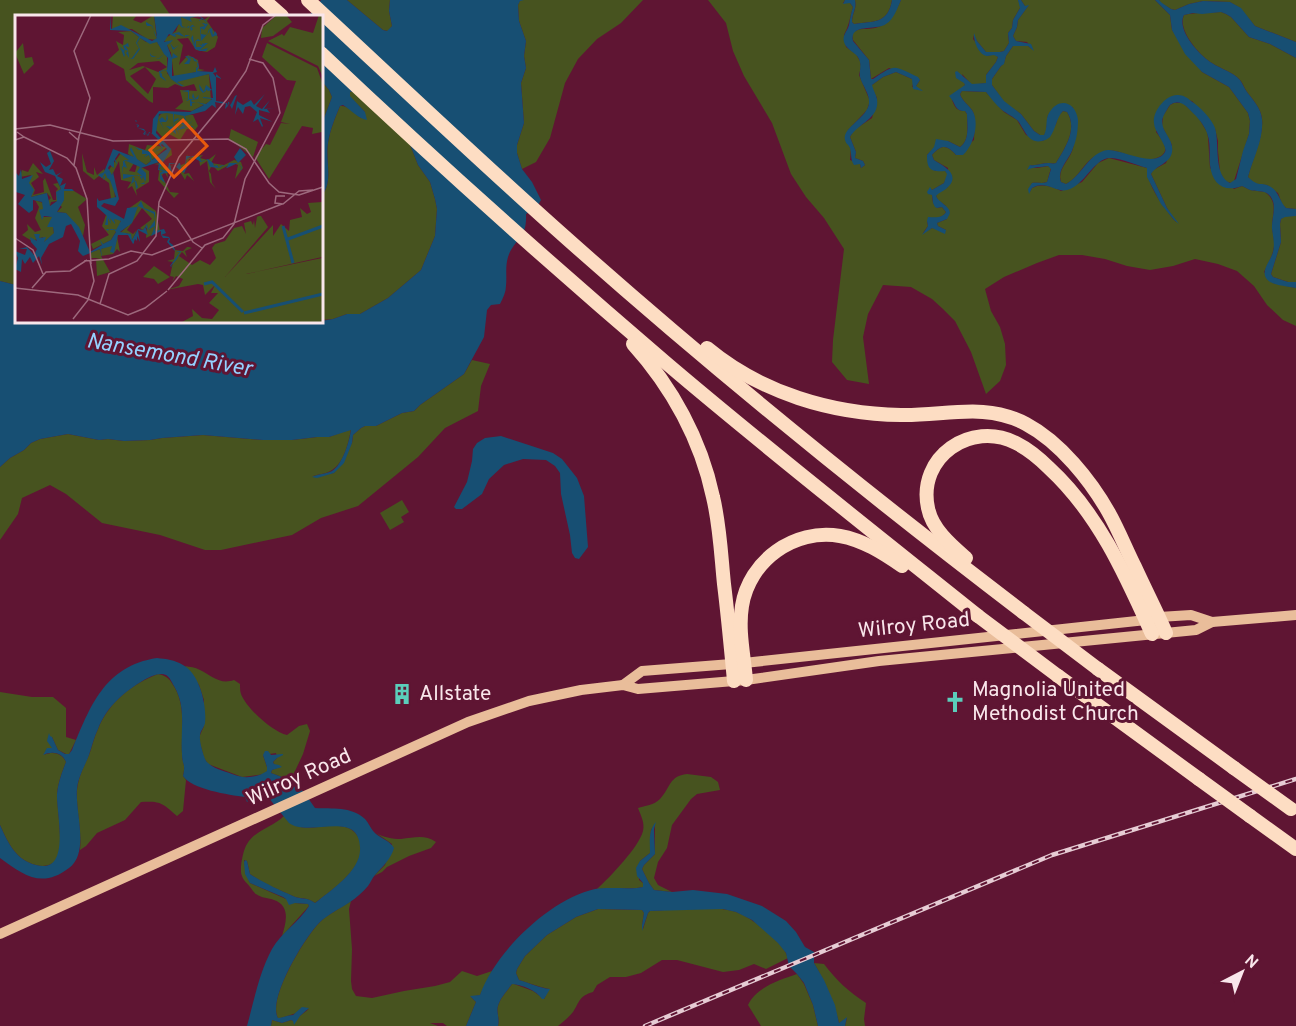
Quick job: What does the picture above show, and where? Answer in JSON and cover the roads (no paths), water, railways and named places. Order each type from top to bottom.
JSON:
[{"type":"highway","points":[[308,0],[555,228],[802,438],[1024,614],[1293,811]]},
{"type":"highway","points":[[267,3],[281,15]]},
{"type":"highway","points":[[322,54],[550,262],[773,453],[978,616],[1296,849]]},
{"type":"highway","points":[[555,228],[711,351],[750,377],[775,389],[818,404],[873,414],[984,411],[1012,418],[1039,432],[1059,448],[1109,513],[1159,633]]},
{"type":"highway","points":[[550,262],[649,361],[678,404],[689,428],[701,456],[714,498],[740,680]]},
{"type":"highway","points":[[1024,614],[942,534],[932,520],[928,508],[927,488],[935,466],[949,449],[971,438],[992,436],[1014,442],[1024,447],[1061,478],[1089,512],[1153,619]]},
{"type":"highway","points":[[738,664],[742,607],[749,584],[759,568],[774,553],[794,541],[818,535],[842,536],[870,546],[978,616]]},
{"type":"main road","name":"Wilroy Road","points":[[622,685],[642,671],[738,664],[1191,615],[1212,622]]},
{"type":"main road","name":"Wilroy Road","points":[[0,934],[450,730],[500,710],[557,694],[622,685],[638,689],[740,680],[879,661],[1196,630],[1212,622],[1296,615]]},
{"type":"water","name":"Nansemond River","points":[[321,0],[347,0],[387,31],[392,26],[389,11],[390,0],[524,0],[518,5],[519,21],[526,41],[524,56],[526,68],[521,83],[524,123],[517,145],[517,153],[522,169],[541,200],[537,207],[526,214],[523,234],[508,257],[504,295],[500,304],[491,305],[487,310],[484,337],[464,374],[414,411],[402,413],[376,426],[361,428],[353,435],[344,463],[334,473],[317,478],[312,477],[336,468],[347,446],[351,430],[329,437],[292,440],[203,435],[124,441],[99,440],[68,434],[31,443],[0,467],[0,281],[15,285],[15,322],[322,322],[347,314],[360,314],[388,298],[421,270],[435,236],[437,209],[430,182],[418,165],[406,134],[354,91],[350,92],[350,96],[365,112],[367,120],[343,105],[340,106],[329,138],[328,178],[322,195],[322,125],[332,97],[322,81],[322,15],[310,15]]},
{"type":"water","points":[[845,0],[855,0],[852,22],[854,24],[879,20],[887,13],[892,0],[901,0],[889,22],[882,26],[855,32],[853,41],[869,60],[871,79],[895,68],[918,77],[920,80],[916,86],[923,91],[913,89],[912,79],[896,72],[872,85],[877,99],[875,111],[850,137],[856,152],[855,158],[863,161],[865,165],[861,168],[860,164],[854,165],[853,163],[845,135],[868,108],[869,100],[860,77],[859,59],[844,42],[853,7],[850,3],[843,4]]},
{"type":"water","points":[[1018,0],[1021,0],[1025,6],[1029,5],[1018,20],[1013,36],[1016,41],[1031,44],[1034,51],[1028,46],[1013,46],[1004,64],[992,79],[992,85],[1004,101],[1021,114],[1040,135],[1044,135],[1048,115],[1057,104],[1067,103],[1074,109],[1078,120],[1076,138],[1060,173],[1061,182],[1066,184],[1101,152],[1114,150],[1146,159],[1160,157],[1165,149],[1155,127],[1155,114],[1161,104],[1173,95],[1185,97],[1194,103],[1211,121],[1215,128],[1221,173],[1230,183],[1236,179],[1249,134],[1248,113],[1229,87],[1202,72],[1185,54],[1172,30],[1170,15],[1155,0],[1175,10],[1203,1],[1230,2],[1241,8],[1255,26],[1296,42],[1296,58],[1270,44],[1249,37],[1231,17],[1221,12],[1184,15],[1182,21],[1186,35],[1201,55],[1237,77],[1260,111],[1261,134],[1248,177],[1274,189],[1286,208],[1296,209],[1296,216],[1281,219],[1281,242],[1271,274],[1273,277],[1288,282],[1296,282],[1296,288],[1272,283],[1265,275],[1265,268],[1274,246],[1272,225],[1274,206],[1271,198],[1264,192],[1242,186],[1224,187],[1216,182],[1211,172],[1209,141],[1205,129],[1193,113],[1179,103],[1170,105],[1162,124],[1171,142],[1171,156],[1151,174],[1167,208],[1179,224],[1161,204],[1147,177],[1147,168],[1111,158],[1099,162],[1079,183],[1067,190],[1042,185],[1032,188],[1029,194],[1028,189],[1032,183],[1047,182],[1051,169],[1048,166],[1027,170],[1030,165],[1056,163],[1066,145],[1071,132],[1067,112],[1063,111],[1050,137],[1044,141],[1037,141],[1030,138],[1018,121],[1000,108],[986,92],[962,91],[960,94],[972,110],[976,121],[975,133],[963,155],[956,155],[944,147],[932,155],[934,160],[952,174],[952,182],[936,196],[950,213],[947,219],[937,223],[946,230],[945,234],[932,228],[922,235],[928,226],[928,217],[940,217],[946,212],[942,207],[935,207],[932,195],[927,192],[930,187],[932,190],[944,183],[947,174],[945,171],[930,169],[927,155],[934,147],[936,139],[948,141],[960,147],[967,136],[967,114],[957,108],[949,96],[965,85],[956,78],[955,72],[957,71],[972,84],[986,83],[986,75],[998,57],[986,56],[982,53],[976,46],[974,33],[986,52],[1004,51],[1009,43],[1008,33],[1020,8]]},
{"type":"water","points":[[501,436],[553,453],[562,459],[577,478],[584,496],[588,547],[579,559],[575,558],[572,553],[561,494],[560,473],[546,460],[523,459],[504,465],[489,479],[482,494],[462,509],[454,507],[467,482],[473,449],[485,438]]},
{"type":"water","points":[[157,658],[183,665],[194,675],[198,683],[205,716],[200,741],[204,757],[209,764],[236,776],[250,777],[267,771],[263,755],[265,751],[271,755],[283,754],[273,762],[282,767],[272,770],[271,773],[282,777],[289,784],[303,791],[315,808],[341,809],[360,815],[374,832],[394,848],[389,859],[369,885],[359,895],[319,923],[297,954],[282,983],[276,1009],[278,1018],[293,1015],[302,1007],[309,1008],[294,1025],[291,1020],[282,1023],[272,1020],[271,1026],[247,1026],[267,958],[280,938],[309,906],[295,903],[289,905],[283,897],[250,883],[245,874],[244,862],[247,861],[250,874],[260,880],[276,889],[315,903],[337,886],[356,864],[360,847],[357,836],[351,829],[342,827],[298,827],[289,823],[268,797],[253,798],[247,802],[245,797],[211,791],[187,781],[183,776],[180,703],[174,686],[166,675],[160,674],[144,680],[117,700],[106,713],[80,776],[77,799],[79,852],[69,868],[50,878],[41,879],[17,870],[0,858],[0,825],[18,855],[29,863],[47,866],[54,861],[60,840],[57,794],[66,762],[56,753],[43,755],[47,748],[52,748],[47,741],[49,733],[58,750],[69,754],[93,704],[112,679],[139,662]]},
{"type":"water","points":[[656,822],[655,854],[642,869],[654,890],[672,892],[693,890],[727,894],[762,906],[786,921],[805,947],[814,952],[814,963],[835,1005],[839,1023],[847,1017],[845,1026],[818,1026],[804,983],[789,966],[786,953],[752,920],[736,912],[723,909],[650,911],[642,931],[644,913],[642,910],[598,909],[576,917],[547,935],[525,956],[517,969],[519,980],[550,989],[544,999],[528,988],[512,984],[498,1006],[498,1026],[466,1026],[476,1002],[470,996],[480,995],[487,979],[511,945],[543,916],[560,904],[595,889],[643,887],[643,883],[637,876],[636,868],[640,861],[650,853],[651,833]]},
{"type":"railway","points":[[645,1026],[1052,855],[1296,779]]},
{"type":"place","name":"Allstate","points":[[402,694]]},
{"type":"place","name":"Magnolia United Methodist Church","points":[[955,702]]}]
